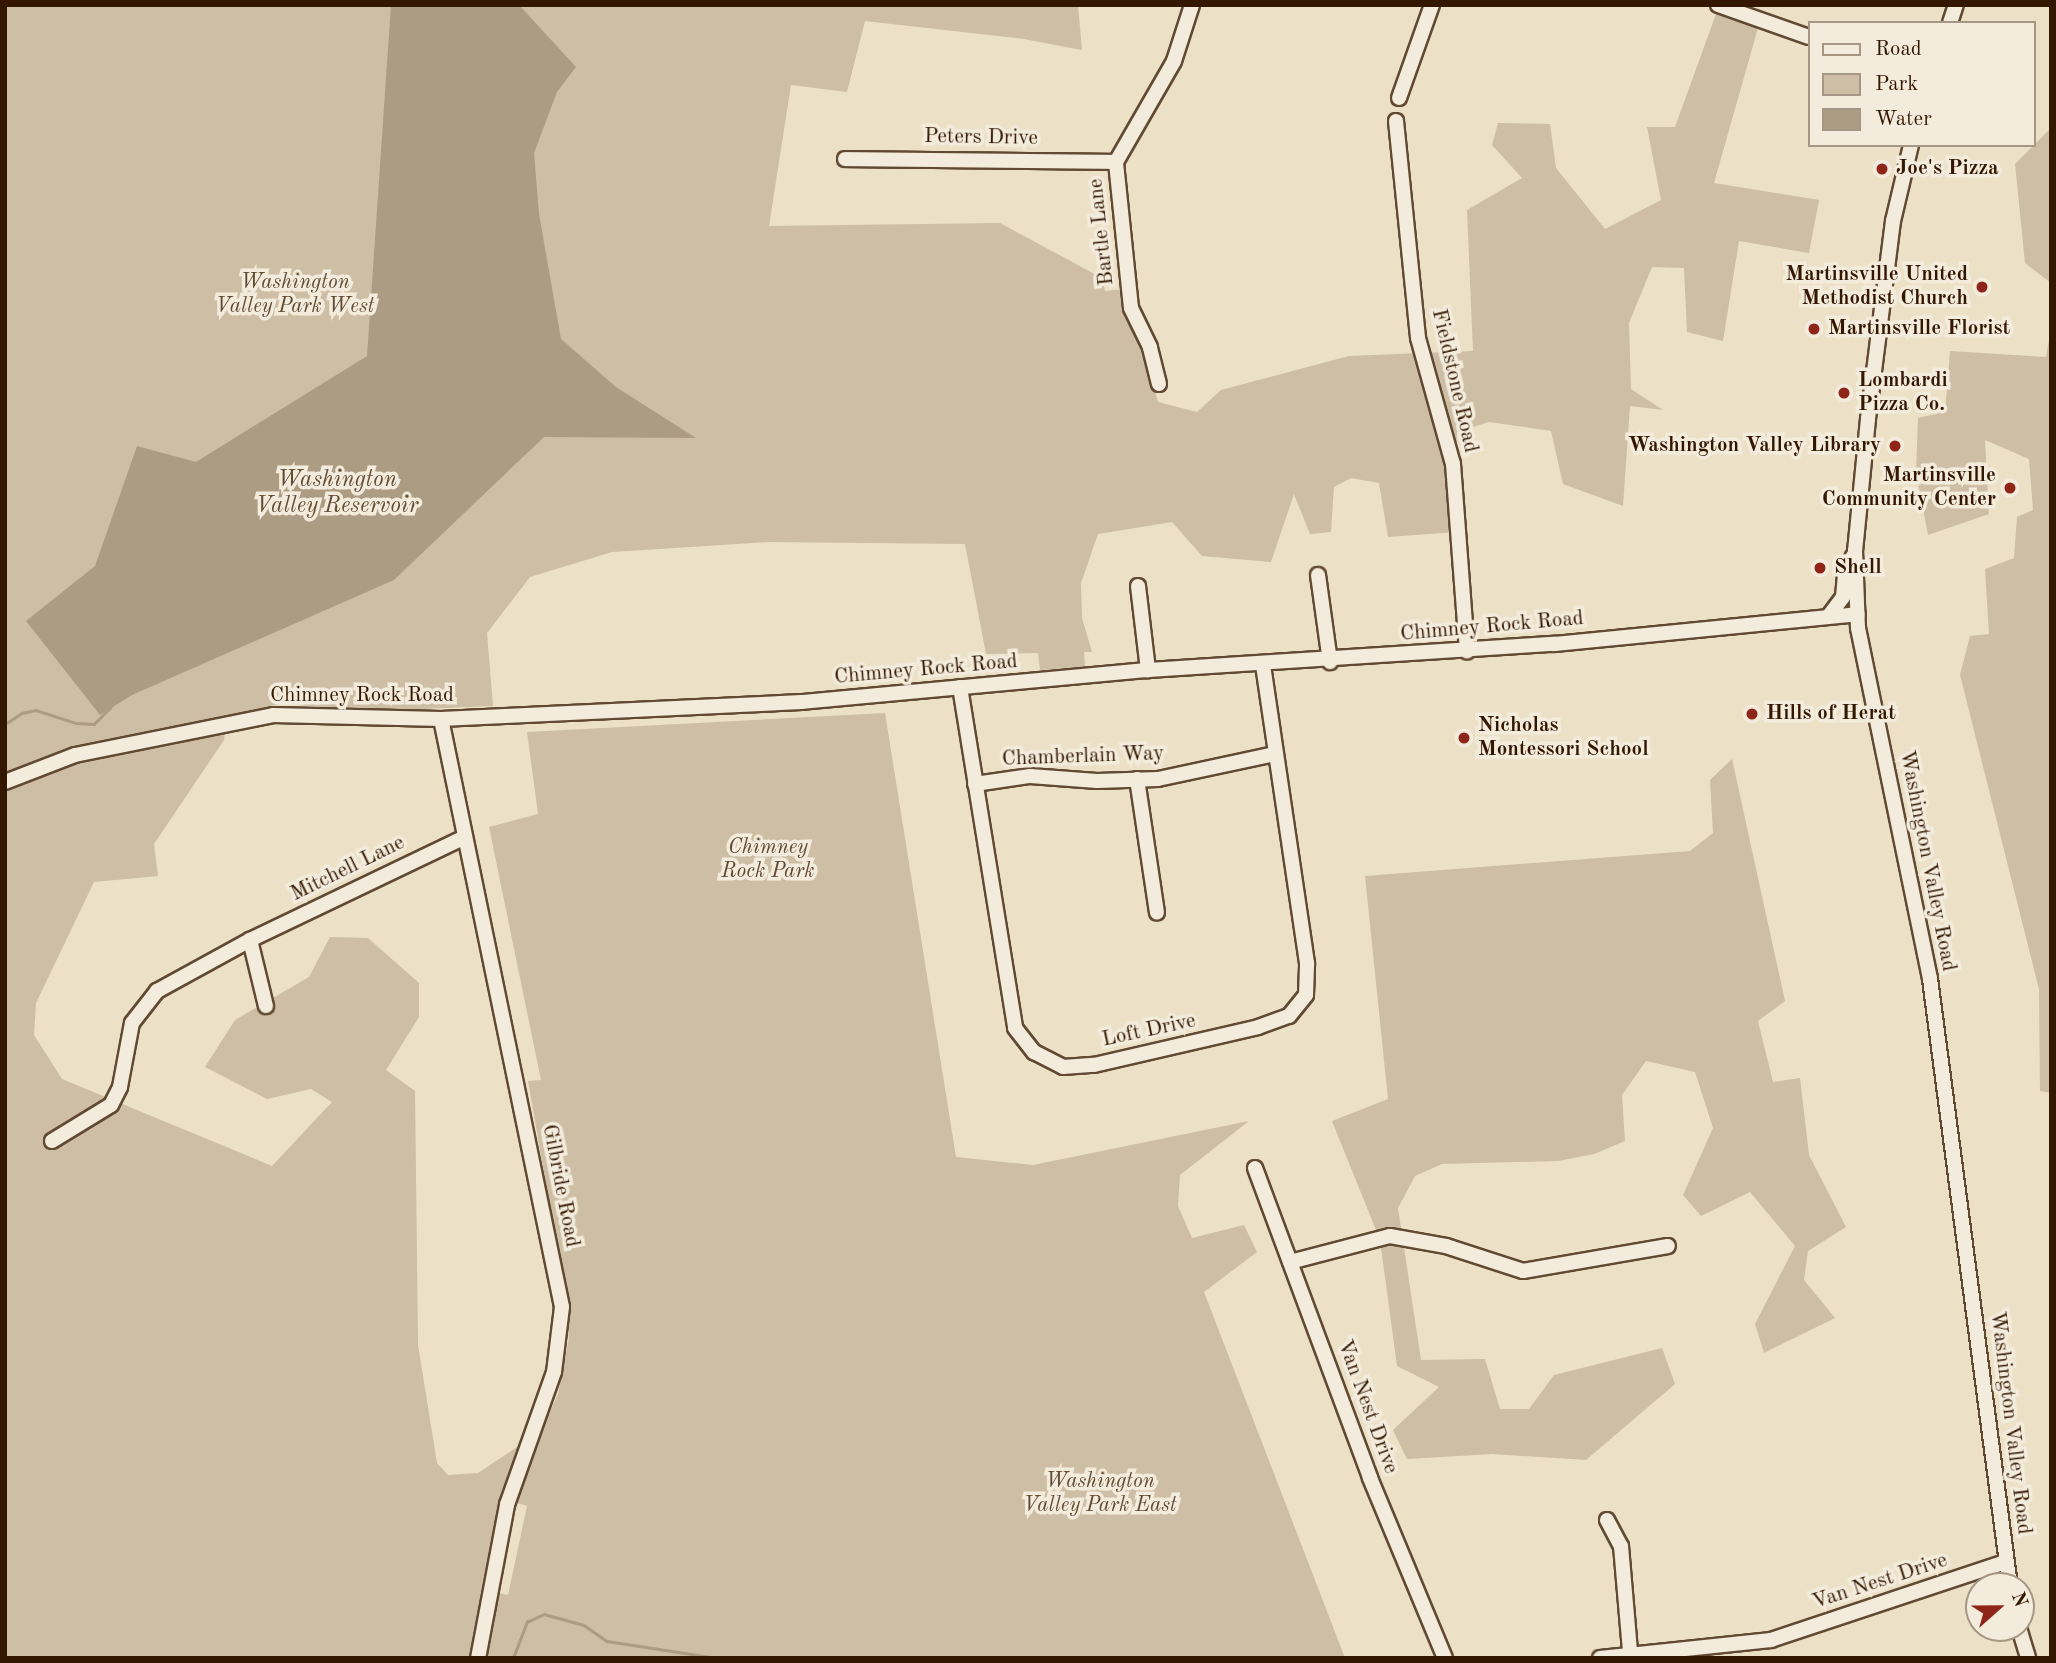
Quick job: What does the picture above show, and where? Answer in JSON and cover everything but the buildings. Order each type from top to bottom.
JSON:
[{"type":"street","name":"Bartle Lane","points":[[1159,384],[1150,347],[1131,308],[1115,162],[1174,61],[1192,5]]},
{"type":"street","points":[[1399,98],[1432,5]]},
{"type":"street","points":[[1718,5],[1808,37]]},
{"type":"street","name":"Fieldstone Road","points":[[1396,121],[1418,338],[1453,464],[1467,651]]},
{"type":"street","name":"Washington Valley Road","points":[[1911,147],[1883,286],[1855,551],[1858,614],[1930,979],[2008,1572]]},
{"type":"street","name":"Peters Drive","points":[[845,159],[1115,162]]},
{"type":"street","points":[[1828,617],[1843,597],[1845,573],[1855,551]]},
{"type":"street","points":[[1318,575],[1330,662]]},
{"type":"street","points":[[1138,586],[1148,670]]},
{"type":"street","name":"Chimney Rock Road","points":[[5,782],[75,755],[160,740],[244,718],[441,719],[802,702],[1148,670],[1330,662],[1467,651],[1858,614]]},
{"type":"street","name":"Loft Drive","points":[[960,687],[1015,1028],[1043,1058],[1063,1067],[1094,1065],[1258,1027],[1299,1009],[1306,995],[1307,963],[1263,664]]},
{"type":"street","name":"Gilbride Road","points":[[441,719],[562,1307],[554,1372],[506,1505],[478,1658]]},
{"type":"street","name":"Chamberlain Way","points":[[975,784],[1030,776],[1137,779],[1275,754]]},
{"type":"street","points":[[1137,779],[1157,914]]},
{"type":"street","name":"Mitchell Lane","points":[[52,1141],[111,1105],[120,1087],[132,1023],[142,1005],[157,991],[250,940],[465,837]]},
{"type":"street","points":[[250,940],[266,1006]]},
{"type":"street","name":"Van Nest Drive","points":[[1255,1168],[1375,1490],[1445,1658]]},
{"type":"street","points":[[1290,1262],[1390,1236],[1446,1245],[1523,1271],[1668,1246]]},
{"type":"street","points":[[1606,1520],[1621,1546],[1630,1652]]},
{"type":"street","name":"Van Nest Drive","points":[[1600,1658],[1630,1652],[1771,1640],[2006,1562]]},
{"type":"green space","points":[[5,5],[1078,5],[1082,50],[1024,39],[865,21],[847,92],[791,85],[769,226],[1000,223],[1102,278],[1105,291],[1125,289],[1158,402],[1197,412],[1221,390],[1349,356],[1473,351],[1467,210],[1522,178],[1492,145],[1498,123],[1550,124],[1556,168],[1605,229],[1661,200],[1647,127],[1675,127],[1716,14],[1758,28],[1714,183],[1819,200],[1809,253],[1739,241],[1723,341],[1687,332],[1684,268],[1652,267],[1629,323],[1631,389],[1663,410],[1630,406],[1623,506],[1563,484],[1551,431],[1489,422],[1457,432],[1456,532],[1388,537],[1379,483],[1351,478],[1334,487],[1331,532],[1310,534],[1294,494],[1271,562],[1202,556],[1172,522],[1098,534],[1081,583],[1082,618],[1092,652],[1084,652],[1085,667],[1040,670],[1038,653],[986,654],[965,544],[769,542],[612,552],[530,577],[487,633],[493,706],[354,712],[283,703],[227,716],[224,740],[154,844],[158,876],[94,882],[36,1003],[34,1035],[62,1079],[272,1166],[332,1102],[311,1089],[267,1099],[205,1067],[235,1020],[309,977],[330,937],[368,938],[419,983],[419,1017],[386,1070],[415,1091],[418,1345],[437,1463],[448,1475],[478,1473],[520,1445],[533,1451],[558,1394],[569,1338],[564,1285],[528,1081],[541,1080],[489,827],[538,814],[527,732],[885,713],[956,1157],[1033,1165],[1249,1121],[1180,1175],[1178,1206],[1192,1238],[1244,1225],[1257,1252],[1204,1292],[1345,1658],[5,1658]],"holes":[[[514,1502],[527,1506],[508,1595],[493,1592]]]},
{"type":"green space","points":[[2051,128],[2051,283],[2025,263],[2015,164],[2035,147]]},
{"type":"green space","points":[[2051,328],[2051,1093],[2040,1091],[2039,989],[1960,675],[1970,636],[1989,634],[1985,569],[2014,558],[2017,517],[2033,510],[2029,459],[1985,440],[1989,514],[1928,535],[1916,472],[1918,418],[1945,412],[1950,351],[2046,357]]},
{"type":"green space","points":[[1732,759],[1785,1001],[1758,1021],[1773,1082],[1800,1078],[1809,1155],[1846,1227],[1808,1251],[1804,1280],[1835,1318],[1764,1353],[1755,1324],[1795,1246],[1750,1192],[1701,1216],[1683,1195],[1713,1128],[1695,1072],[1646,1061],[1622,1095],[1625,1141],[1594,1154],[1558,1161],[1442,1164],[1415,1176],[1398,1208],[1421,1360],[1485,1359],[1500,1409],[1529,1409],[1554,1375],[1662,1348],[1675,1384],[1586,1460],[1492,1454],[1407,1459],[1393,1430],[1439,1387],[1397,1366],[1380,1240],[1332,1121],[1388,1099],[1365,876],[1690,851],[1713,833],[1710,780]]},
{"type":"water","name":"Washington Valley Reservoir","points":[[391,5],[519,5],[576,67],[557,92],[534,153],[539,214],[561,339],[616,387],[696,438],[544,437],[394,580],[132,695],[100,715],[26,621],[95,566],[137,446],[196,462],[367,356]]},
{"type":"waterway","points":[[5,724],[22,713],[36,710],[76,723],[94,724],[110,708]]},
{"type":"waterway","points":[[513,1658],[527,1622],[544,1614],[584,1625],[607,1641],[717,1658]]},
{"type":"place","name":"Joe's Pizza","points":[[1882,169]]},
{"type":"place","name":"Martinsville United Methodist Church","points":[[1982,287]]},
{"type":"place","name":"Martinsville Florist","points":[[1814,329]]},
{"type":"place","name":"Lombardi Pizza Co.","points":[[1844,393]]},
{"type":"place","name":"Washington Valley Library","points":[[1895,446]]},
{"type":"place","name":"Martinsville Community Center","points":[[2010,488]]},
{"type":"place","name":"Shell","points":[[1820,568]]},
{"type":"place","name":"Hills of Herat","points":[[1752,714]]},
{"type":"place","name":"Nicholas Montessori School","points":[[1464,738]]},
{"type":"park label","name":"Washington Valley Park West","points":[[295,295]]},
{"type":"park label","name":"Chimney Rock Park","points":[[768,860]]},
{"type":"park label","name":"Washington Valley Park East","points":[[1100,1494]]}]
